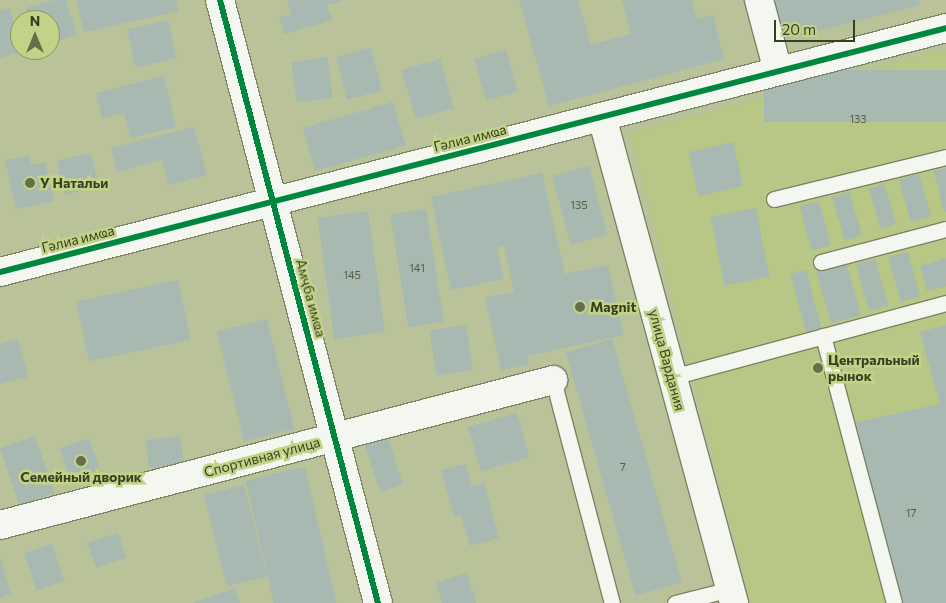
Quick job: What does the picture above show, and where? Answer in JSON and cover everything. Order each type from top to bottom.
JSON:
[{"type":"street","name":"Амҷба имҩа","points":[[220,0],[378,603]]},
{"type":"street","points":[[759,0],[778,71]]},
{"type":"street","name":"Гәлиа имҩа","points":[[0,272],[946,28]]},
{"type":"street","name":"улица Вардания","points":[[602,117],[672,377],[724,598]]},
{"type":"street","name":"Спортивная улица","points":[[0,525],[554,380]]},
{"type":"lane","points":[[774,199],[946,157]]},
{"type":"lane","points":[[820,262],[946,229]]},
{"type":"lane","points":[[672,377],[946,303]]},
{"type":"lane","points":[[823,336],[894,603]]},
{"type":"lane","points":[[554,380],[612,603]]},
{"type":"lane","points":[[675,603],[724,598]]},
{"type":"shaded area","name":"Центральный рынок","points":[[946,49],[946,603],[751,603],[630,133]]},
{"type":"building","points":[[54,0],[66,0],[77,35],[60,40],[60,10],[27,10],[26,8]]},
{"type":"building","points":[[76,0],[176,0],[179,11],[84,32]]},
{"type":"building","points":[[287,0],[342,1],[327,5],[332,20],[284,34],[279,17],[291,14]]},
{"type":"building","points":[[519,0],[578,0],[591,45],[631,34],[622,0],[692,0],[697,19],[713,15],[724,59],[549,106]]},
{"type":"building","points":[[772,0],[919,0],[920,5],[782,40]]},
{"type":"building","points":[[10,8],[10,10],[10,55],[0,58],[0,11]]},
{"type":"building","points":[[168,20],[177,58],[136,67],[127,29]]},
{"type":"building","points":[[371,48],[382,91],[347,99],[336,57]]},
{"type":"building","points":[[506,50],[518,91],[486,100],[474,59]]},
{"type":"building","points":[[327,57],[333,98],[297,103],[291,62]]},
{"type":"building","points":[[440,59],[454,108],[416,119],[402,70]]},
{"type":"building","points":[[764,70],[946,70],[946,122],[764,122]]},
{"type":"building","points":[[164,76],[176,127],[130,138],[124,113],[102,118],[96,93]]},
{"type":"building","points":[[393,102],[405,145],[315,171],[303,128]]},
{"type":"building","points":[[194,127],[207,175],[168,185],[162,160],[117,172],[111,148]]},
{"type":"building","points":[[733,142],[743,186],[698,196],[688,152]]},
{"type":"building","points":[[91,153],[99,187],[65,195],[57,161]]},
{"type":"building","name":"У Натальи","points":[[29,155],[31,165],[45,162],[54,201],[16,209],[5,160]]},
{"type":"building","points":[[589,166],[607,235],[571,244],[552,176]]},
{"type":"building","points":[[946,168],[946,212],[944,212],[934,171]]},
{"type":"building","points":[[542,173],[565,274],[608,265],[624,335],[527,356],[529,365],[501,370],[485,298],[514,292],[504,246],[497,248],[504,279],[451,290],[431,197]]},
{"type":"building","points":[[919,174],[931,216],[911,222],[899,180]]},
{"type":"building","points":[[884,184],[896,224],[881,229],[869,189]]},
{"type":"building","points":[[849,192],[862,235],[845,240],[832,197]]},
{"type":"building","points":[[819,201],[831,245],[812,251],[800,206]]},
{"type":"building","points":[[756,208],[769,277],[724,285],[711,217]]},
{"type":"building","points":[[426,209],[444,322],[408,327],[390,215]]},
{"type":"building","points":[[368,211],[385,332],[334,339],[317,218]]},
{"type":"building","points":[[908,252],[920,296],[901,302],[889,257]]},
{"type":"building","points":[[946,258],[946,286],[927,291],[920,266]]},
{"type":"building","points":[[875,259],[888,305],[869,311],[856,265]]},
{"type":"building","points":[[846,263],[861,315],[831,323],[816,272]]},
{"type":"building","points":[[806,270],[822,330],[807,334],[791,274]]},
{"type":"building","points":[[178,280],[191,340],[89,361],[76,302]]},
{"type":"building","points":[[267,319],[294,429],[244,441],[217,332]]},
{"type":"building","points":[[466,325],[473,369],[436,375],[429,331]]},
{"type":"building","points":[[946,325],[946,603],[899,603],[853,423],[940,404],[920,332]]},
{"type":"building","points":[[18,339],[28,377],[0,384],[0,344]]},
{"type":"building","points":[[612,339],[682,582],[636,595],[566,352]]},
{"type":"building","points":[[517,413],[530,457],[481,471],[468,427]]},
{"type":"building","points":[[387,435],[403,484],[380,492],[364,442]]},
{"type":"building","points":[[35,436],[55,493],[20,505],[0,448]]},
{"type":"building","points":[[180,436],[184,463],[149,468],[145,441]]},
{"type":"building","name":"Семейный дворик","points":[[89,438],[102,475],[72,485],[60,448]]},
{"type":"building","points":[[466,464],[472,486],[484,483],[499,538],[470,546],[461,515],[454,516],[441,470]]},
{"type":"building","points":[[305,467],[336,603],[274,603],[246,481]]},
{"type":"building","points":[[244,485],[267,576],[227,586],[204,495]]},
{"type":"building","points":[[118,533],[126,558],[96,568],[88,543]]},
{"type":"building","points":[[52,544],[64,581],[36,590],[24,553]]},
{"type":"building","points":[[0,557],[11,594],[0,598]]},
{"type":"building","points":[[467,573],[476,603],[442,603],[436,583]]},
{"type":"building","points":[[235,588],[240,603],[193,603]]},
{"type":"cycle path","points":[[220,0],[378,603]]},
{"type":"cycle path","points":[[0,272],[946,28]]},
{"type":"place","name":"У Натальи","points":[[30,183]]},
{"type":"place","name":"Magnit","points":[[580,307]]},
{"type":"place","name":"Центральный рынок","points":[[818,368]]},
{"type":"place","name":"Семейный дворик","points":[[81,461]]}]
